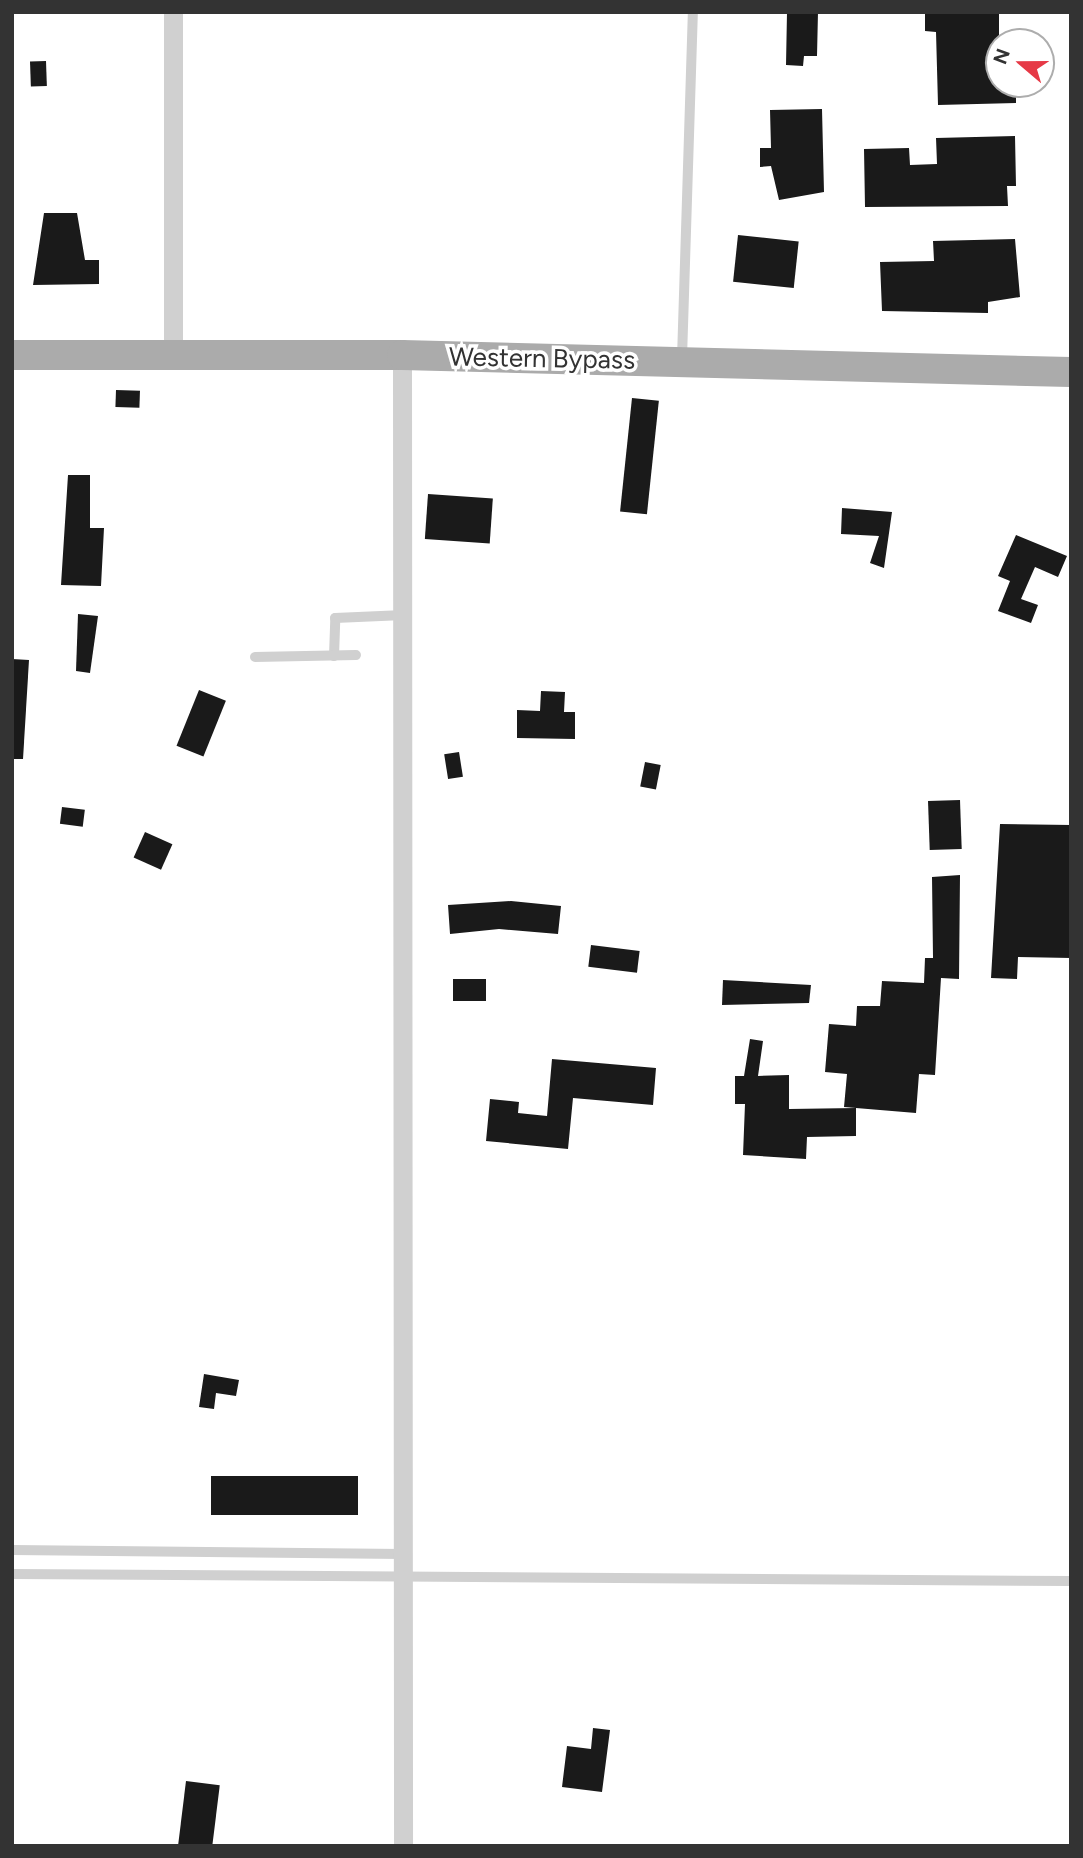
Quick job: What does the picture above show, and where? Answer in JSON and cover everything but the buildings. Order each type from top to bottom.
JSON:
[{"type":"main road","name":"Western Bypass","points":[[12,355],[402,355],[1071,372]]},
{"type":"street","points":[[173,12],[173,357]]},
{"type":"street","points":[[402,355],[403,1846]]},
{"type":"lane","points":[[682,362],[693,12]]},
{"type":"lane","points":[[334,656],[335,618],[404,615]]},
{"type":"lane","points":[[255,657],[356,655]]},
{"type":"lane","points":[[12,1550],[403,1554]]},
{"type":"lane","points":[[12,1574],[403,1581],[1071,1581]]}]
